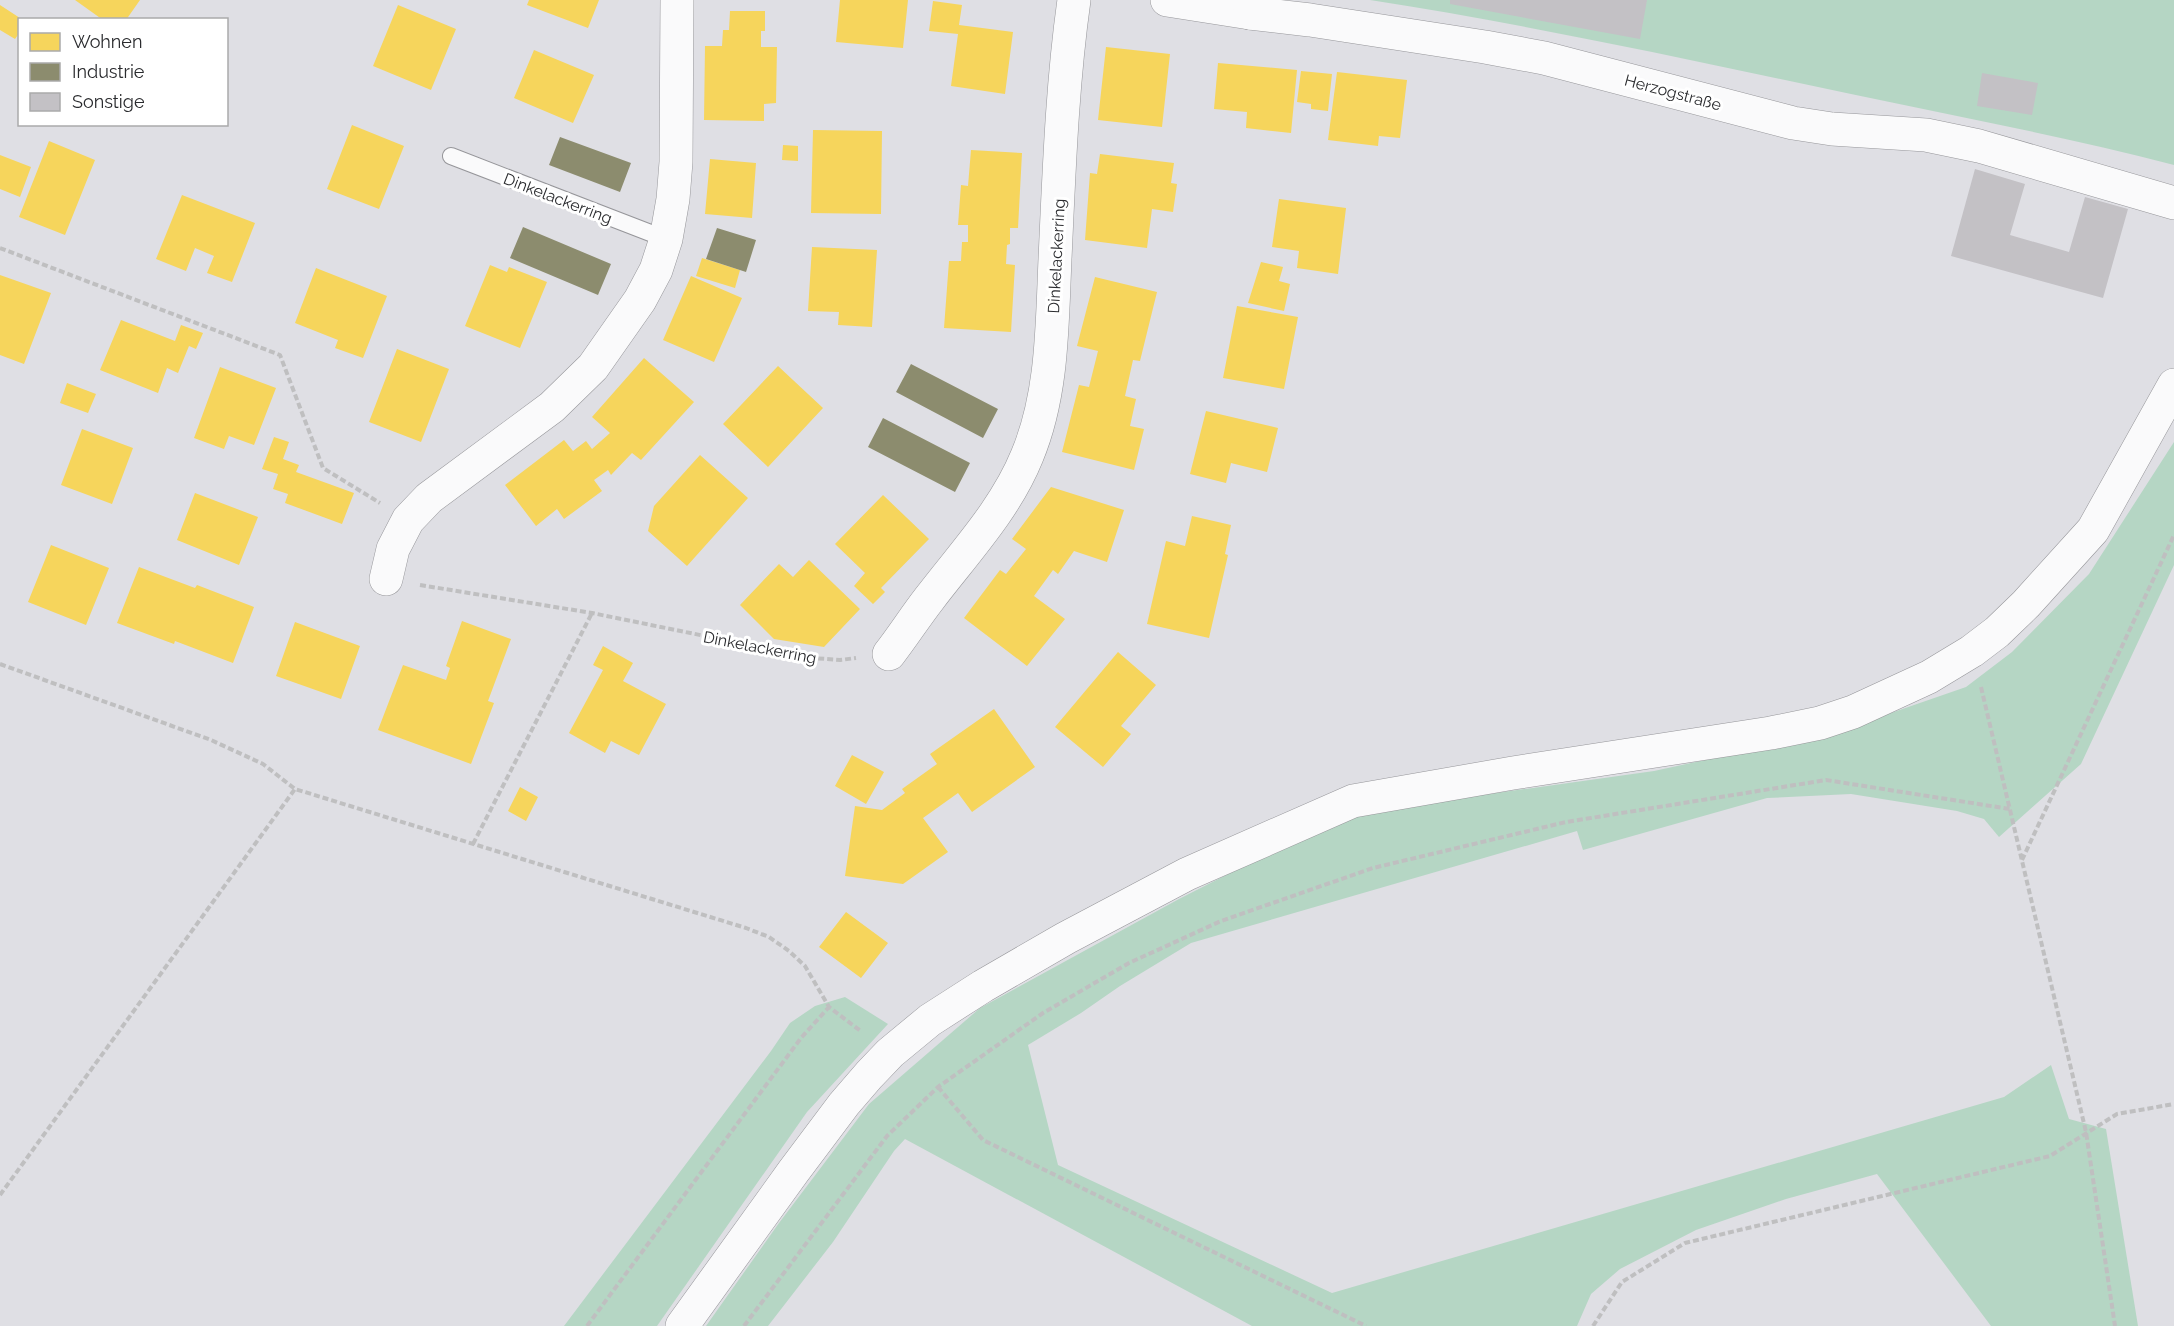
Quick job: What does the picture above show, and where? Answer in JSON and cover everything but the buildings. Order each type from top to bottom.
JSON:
[{"type":"street","points":[[386,579],[393,549],[408,520],[429,498],[552,407],[593,367],[640,300],[656,270],[666,240],[676,162],[677,0]]},
{"type":"street","name":"Dinkelackerring","points":[[890,654],[928,599],[998,509],[1027,456],[1040,416],[1048,373],[1052,331],[1065,97],[1074,0]]},
{"type":"street","name":"Herzogstraße","points":[[1167,0],[1251,7],[1310,20],[1544,58],[1793,123],[1832,129],[1926,135],[1979,146],[2174,203]]},
{"type":"street","points":[[682,1326],[844,1104],[890,1053],[930,1020],[1066,938],[1187,874],[1353,801],[1513,773],[1771,734],[1820,723],[1853,712],[1929,677],[1972,651],[1997,632],[2026,604],[2093,530],[2174,385]]},
{"type":"lane","name":"Dinkelackerring","points":[[451,156],[666,240]]},
{"type":"path","points":[[0,248],[280,355],[323,468],[408,520]]},
{"type":"path","points":[[2021,862],[2174,535]]},
{"type":"path","name":"Dinkelackerring","points":[[386,579],[592,613],[813,658],[840,660],[890,654]]},
{"type":"path","points":[[473,844],[592,613]]},
{"type":"path","points":[[1972,651],[2086,1132],[2115,1326]]},
{"type":"path","points":[[0,664],[211,740],[263,764],[295,789],[769,937],[805,966],[829,1007],[890,1053]]},
{"type":"path","points":[[744,1326],[887,1136],[938,1087],[1043,1013],[1129,963],[1221,921],[1373,868],[1566,822],[1826,780],[2010,809]]},
{"type":"path","points":[[0,1195],[295,789]]},
{"type":"path","points":[[587,1326],[801,1038],[829,1007]]},
{"type":"path","points":[[938,1087],[983,1140],[1366,1326]]},
{"type":"path","points":[[1593,1326],[1622,1282],[1685,1243],[2050,1156],[2117,1114],[2174,1104]]},
{"type":"green space","points":[[1370,0],[2174,0],[2174,165],[2053,136],[1671,56],[1491,20]]},
{"type":"green space","points":[[2174,442],[2174,565],[2081,764],[1999,837],[1984,819],[1957,811],[1851,794],[1767,798],[1583,850],[1577,831],[1191,943],[1028,1045],[1058,1165],[1332,1293],[2004,1097],[2051,1065],[2069,1119],[2106,1129],[2138,1326],[1991,1326],[1877,1174],[1786,1199],[1696,1230],[1620,1269],[1591,1294],[1577,1326],[1252,1326],[905,1139],[894,1151],[833,1242],[768,1326],[706,1326],[779,1223],[869,1104],[980,1008],[1179,899],[1346,814],[1654,771],[1839,731],[1966,687],[2012,652],[2089,574]]},
{"type":"green space","points":[[845,997],[888,1024],[807,1112],[657,1326],[564,1326],[790,1023],[815,1006]]}]
